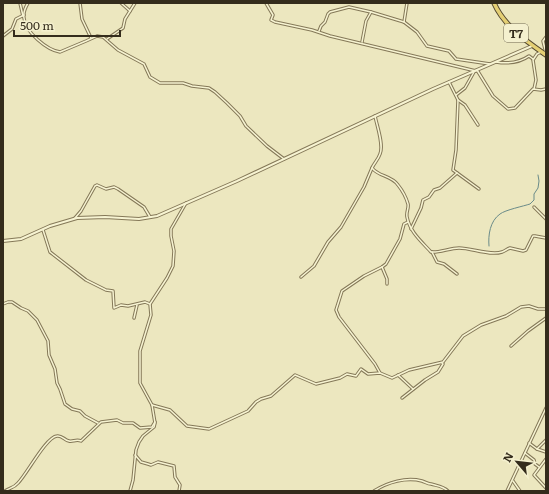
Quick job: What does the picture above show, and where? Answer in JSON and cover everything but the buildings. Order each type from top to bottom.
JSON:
[{"type":"highway","name":"T7","points":[[494,3],[500,14],[511,28],[544,54]]},
{"type":"street","points":[[20,3],[25,24],[36,38],[45,46],[60,52],[91,38],[100,36],[107,40],[120,52],[144,64],[150,77],[160,83],[183,83],[191,86],[209,88],[215,92],[240,116],[246,126],[267,146],[284,159]]},
{"type":"street","points":[[3,36],[12,29],[16,20],[23,15],[28,3]]},
{"type":"street","points":[[80,3],[82,19],[91,38]]},
{"type":"street","points":[[121,3],[130,11]]},
{"type":"street","points":[[107,40],[122,28],[125,19],[135,3]]},
{"type":"street","points":[[266,3],[273,15],[271,19],[272,21],[318,31],[330,36],[476,71],[491,94],[498,102],[508,109],[515,108],[534,89],[536,82],[533,59],[537,54],[546,53],[544,50],[543,41],[546,37]]},
{"type":"street","points":[[404,22],[407,3]]},
{"type":"street","points":[[318,31],[330,12],[349,7],[404,22],[417,32],[427,46],[450,51],[456,59],[490,64]]},
{"type":"street","points":[[362,43],[366,20],[371,12]]},
{"type":"street","points":[[4,241],[21,239],[43,229],[75,218],[112,217],[139,219],[157,216],[449,82],[533,46]]},
{"type":"street","points":[[496,62],[503,63],[522,61],[529,56],[533,59]]},
{"type":"street","points":[[456,95],[465,88],[476,71]]},
{"type":"street","points":[[449,82],[458,100],[456,150],[453,168],[457,173],[479,189]]},
{"type":"street","points":[[534,89],[546,89]]},
{"type":"street","points":[[458,100],[465,105],[478,125]]},
{"type":"street","points":[[301,277],[314,266],[328,242],[341,227],[364,187],[372,168],[380,156],[381,149],[375,116]]},
{"type":"street","points":[[372,168],[380,175],[390,178],[398,185],[408,204],[406,213],[411,228],[419,240],[432,252],[437,262],[444,264],[457,274]]},
{"type":"street","points":[[411,228],[421,208],[423,200],[430,197],[434,190],[440,188],[457,173]]},
{"type":"street","points":[[75,218],[97,185],[106,189],[114,186],[144,207],[150,217]]},
{"type":"street","points":[[130,491],[136,455],[141,438],[154,427],[155,422],[152,405],[142,386],[140,374],[140,351],[151,315],[150,304],[173,266],[174,251],[171,229],[186,203]]},
{"type":"street","points":[[534,207],[546,218]]},
{"type":"street","points":[[81,211],[84,217]]},
{"type":"street","points":[[380,373],[375,364],[338,317],[336,312],[343,290],[368,273],[382,267],[388,260],[400,239],[404,224],[409,221]]},
{"type":"street","points":[[43,229],[50,252],[85,279],[106,290],[113,291],[114,308],[122,305],[137,305],[143,302],[150,304]]},
{"type":"street","points":[[432,252],[446,249],[465,248],[486,253],[502,252],[510,248],[523,251],[534,236],[546,238]]},
{"type":"street","points":[[382,267],[387,279],[387,284]]},
{"type":"street","points":[[3,304],[12,302],[26,310],[36,320],[48,341],[49,355],[55,369],[57,383],[65,404],[72,409],[80,411],[85,416],[99,423]]},
{"type":"street","points":[[134,318],[137,305]]},
{"type":"street","points":[[402,398],[412,389],[438,372],[443,364],[442,362],[463,336],[480,324],[506,316],[521,307],[529,306],[539,309],[546,309]]},
{"type":"street","points":[[511,346],[546,318]]},
{"type":"street","points":[[152,405],[170,410],[187,426],[209,429],[248,411],[256,402],[271,396],[295,375],[316,384],[340,378],[347,374],[356,376],[362,369],[370,374],[380,373],[391,378],[409,370],[442,362]]},
{"type":"street","points":[[398,375],[412,389]]},
{"type":"street","points":[[507,491],[546,408]]},
{"type":"street","points":[[5,491],[12,489],[18,483],[30,468],[46,443],[55,436],[60,436],[69,441],[81,441],[99,423],[117,420],[123,423],[133,423],[140,428],[149,428],[152,427],[155,422]]},
{"type":"street","points":[[537,449],[546,440]]},
{"type":"street","points":[[529,443],[537,449],[546,452]]},
{"type":"street","points":[[525,453],[534,460],[535,464],[539,467]]},
{"type":"street","points":[[136,455],[141,462],[151,465],[158,462],[171,464],[174,466],[174,476],[180,485],[179,491]]},
{"type":"street","points":[[546,459],[534,476],[546,488]]},
{"type":"street","points":[[374,491],[389,484],[407,479],[423,481],[439,486],[448,491]]},
{"type":"street","points":[[512,481],[520,491]]},
{"type":"waterway","points":[[489,246],[490,228],[494,220],[500,214],[530,204],[534,200],[534,194],[538,188],[538,175]]}]
